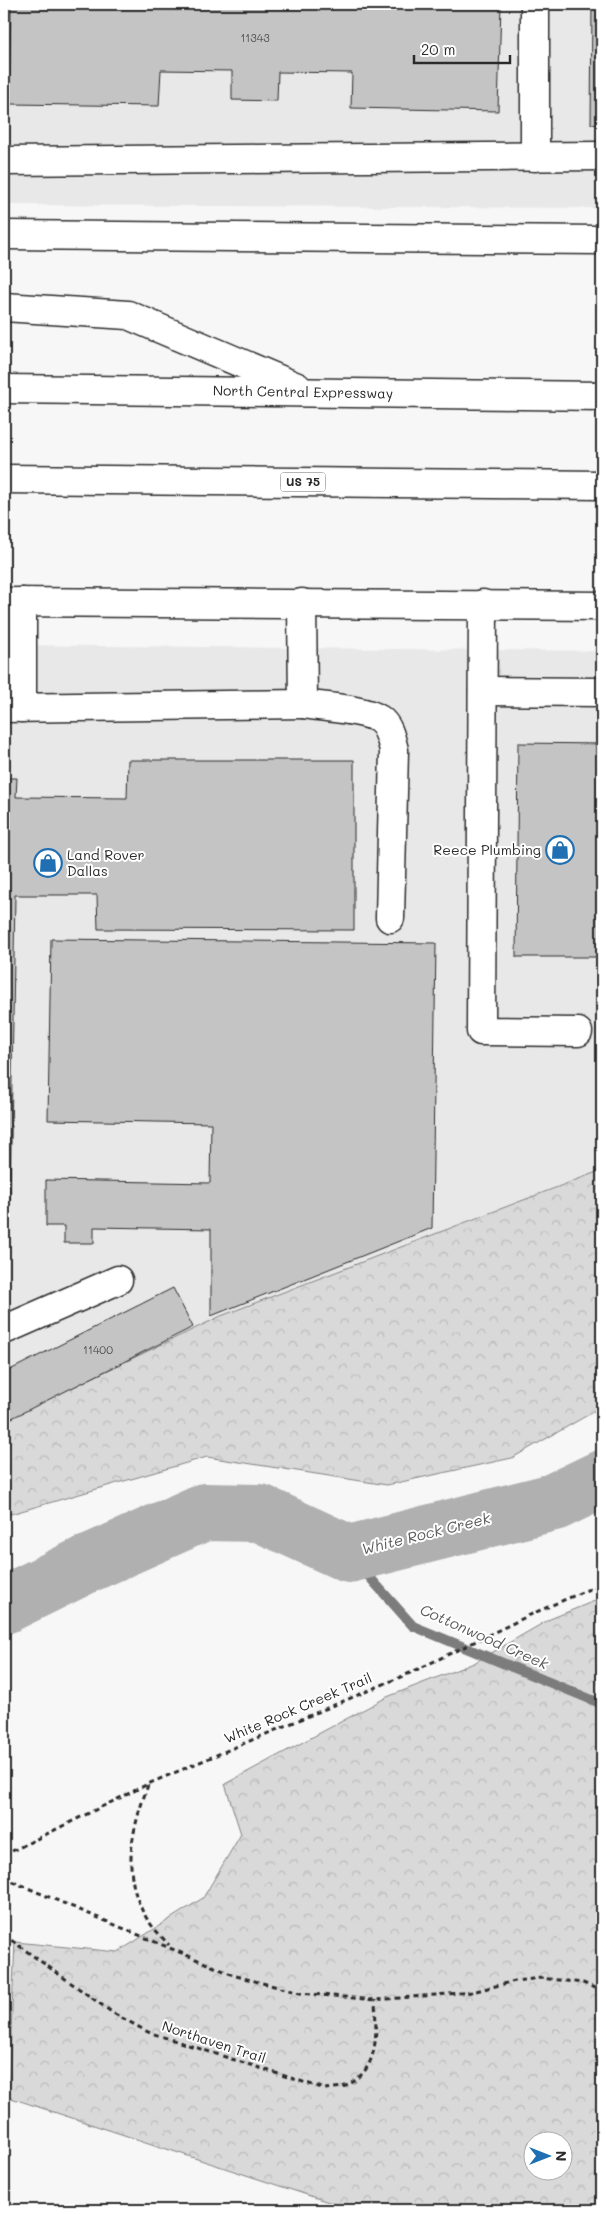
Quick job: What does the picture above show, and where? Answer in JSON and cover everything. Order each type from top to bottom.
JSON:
[{"type":"main road","points":[[535,4],[535,157]]},
{"type":"main road","points":[[4,161],[602,156]]},
{"type":"main road","points":[[4,235],[602,240]]},
{"type":"main road","points":[[4,306],[128,315],[310,392]]},
{"type":"main road","name":"North Central Expressway","points":[[4,389],[602,396]]},
{"type":"main road","name":"US 75","points":[[4,479],[602,485]]},
{"type":"main road","points":[[390,918],[394,750],[390,733],[379,719],[353,710],[303,704],[13,708],[13,602],[602,606]]},
{"type":"main road","points":[[302,603],[303,704]]},
{"type":"main road","points":[[483,604],[481,1031],[578,1032]]},
{"type":"main road","points":[[483,691],[602,692]]},
{"type":"main road","points":[[4,1330],[118,1280]]},
{"type":"path","name":"White Rock Creek Trail","points":[[4,1855],[148,1784],[410,1673],[534,1613],[587,1590],[602,1586]]},
{"type":"path","points":[[148,1784],[136,1816],[130,1850],[133,1884],[143,1912],[170,1947]]},
{"type":"path","points":[[4,1878],[246,1979],[300,1993],[375,2000],[472,1992],[515,1981],[541,1978],[583,1983],[602,1991]]},
{"type":"path","name":"Northaven Trail","points":[[4,1935],[113,2013],[148,2032],[325,2089],[348,2086],[367,2069],[377,2041],[375,2000]]},
{"type":"shaded area","points":[[4,4],[602,4],[602,208],[4,205]]},
{"type":"shaded area","points":[[4,645],[602,651],[602,1170],[221,1316],[4,1420]]},
{"type":"green space","points":[[602,1170],[602,1407],[512,1458],[387,1485],[207,1457],[4,1516],[4,1420],[221,1316]]},
{"type":"green space","points":[[602,1598],[602,2210],[353,2210],[8,2097],[15,1942],[118,1952],[203,1898],[241,1834],[225,1784],[387,1697],[474,1663],[550,1619]]},
{"type":"building","points":[[11,4],[352,4],[352,6],[410,7],[410,4],[501,4],[498,111],[351,108],[352,73],[278,72],[277,101],[232,100],[232,71],[161,70],[159,106],[9,104]]},
{"type":"building","points":[[592,4],[602,4],[602,125],[591,124]]},
{"type":"building","name":"Reece Plumbing","points":[[518,743],[602,744],[602,957],[516,957]]},
{"type":"building","points":[[128,760],[354,760],[354,930],[98,929],[97,895],[15,895],[10,1201],[4,1201],[4,778],[17,778],[16,797],[127,798]]},
{"type":"building","points":[[51,939],[436,943],[432,1228],[211,1316],[211,1229],[94,1227],[94,1243],[64,1243],[64,1226],[46,1226],[46,1180],[210,1183],[211,1123],[48,1120]]},
{"type":"building","points":[[173,1288],[193,1327],[4,1422],[4,1373]]},
{"type":"waterway","name":"White Rock Creek","points":[[4,1605],[85,1565],[204,1512],[260,1513],[349,1554],[554,1502],[602,1479]]},
{"type":"waterway","name":"Cottonwood Creek","points":[[349,1554],[413,1626],[602,1704]]},
{"type":"place","name":"Reece Plumbing","points":[[560,850]]},
{"type":"place","name":"Land Rover Dallas","points":[[48,863]]}]
